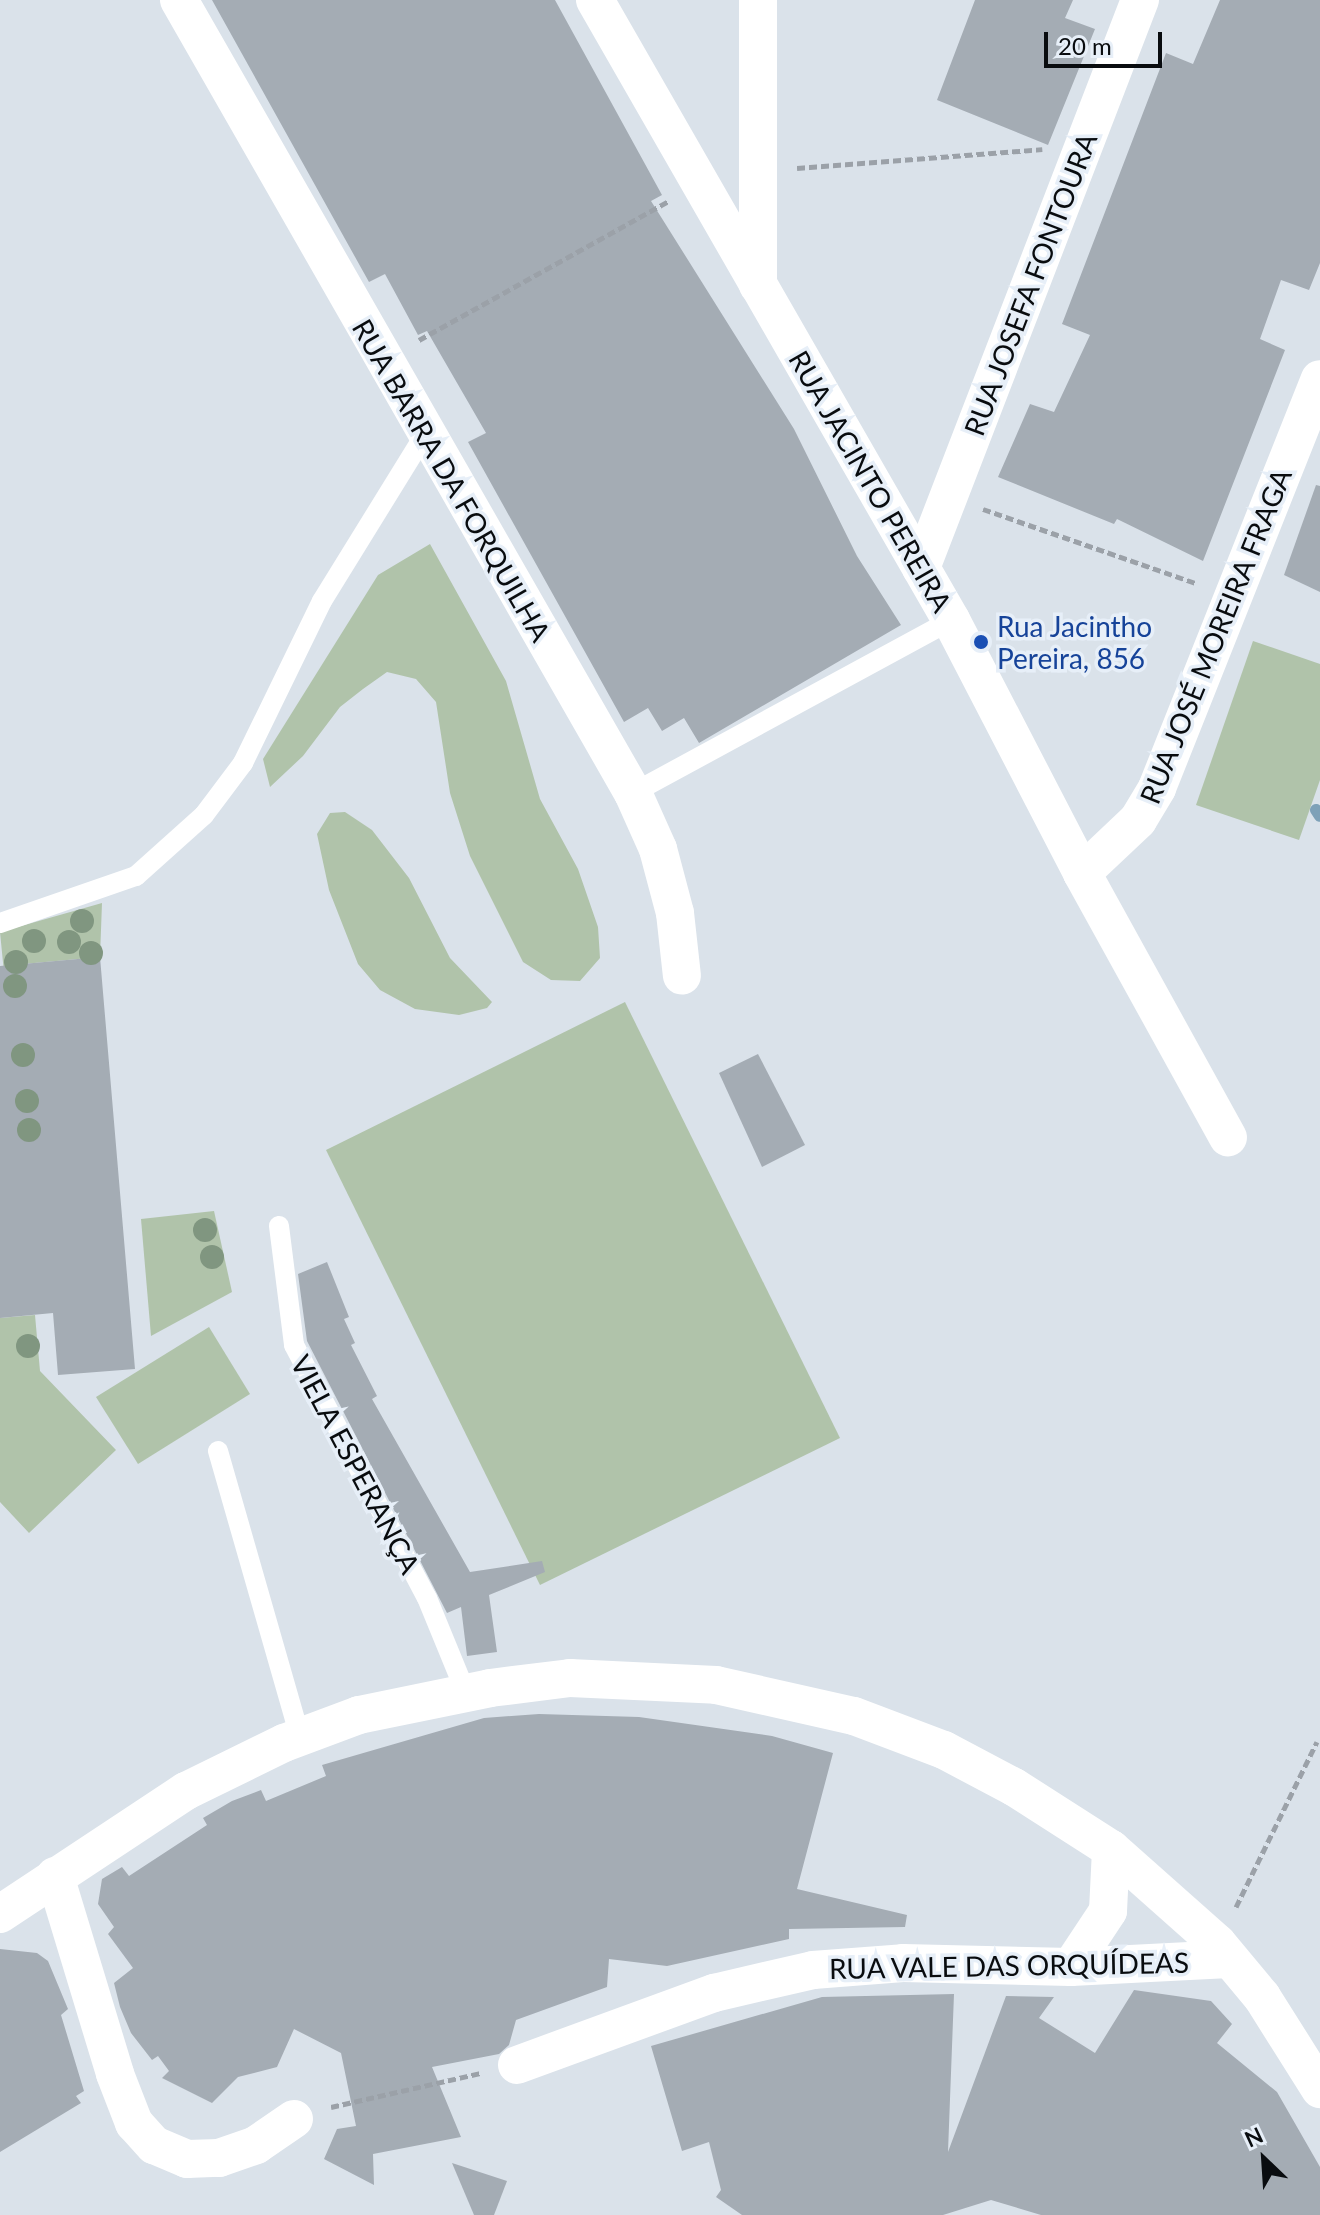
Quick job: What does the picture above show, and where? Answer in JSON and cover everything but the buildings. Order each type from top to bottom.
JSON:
[{"type":"street","name":"RUA BARRA DA FORQUILHA","points":[[179,0],[633,793],[668,887],[682,976]]},
{"type":"street","name":"RUA JACINTO PEREIRA","points":[[595,0],[951,620],[1082,873],[1228,1137]]},
{"type":"street","points":[[758,0],[758,286]]},
{"type":"street","name":"RUA JOSEFA FONTOURA","points":[[921,568],[1140,0]]},
{"type":"street","name":"RUA JOSÉ MOREIRA FRAGA","points":[[1082,873],[1138,820],[1157,788],[1320,379]]},
{"type":"street","points":[[0,1914],[186,1791],[300,1737],[359,1715],[466,1693],[570,1678],[667,1679],[802,1702],[944,1750],[1111,1849],[1223,1951],[1262,1997],[1320,2089]]},
{"type":"street","points":[[1071,1967],[1108,1911],[1111,1849]]},
{"type":"street","points":[[55,1876],[115,2074],[134,2123],[154,2145],[187,2159],[219,2158],[256,2145],[294,2119]]},
{"type":"street","name":"RUA VALE DAS ORQUÍDEAS","points":[[517,2065],[714,1993],[813,1970],[903,1963],[1071,1967],[1223,1951]]},
{"type":"lane","points":[[0,923],[136,876],[204,815],[243,763],[322,601],[425,434]]},
{"type":"lane","points":[[633,793],[951,620]]},
{"type":"lane","name":"VIELA ESPERANÇA","points":[[279,1226],[294,1345],[427,1598],[466,1693]]},
{"type":"lane","points":[[218,1451],[300,1737]]},
{"type":"path","points":[[760,171],[1084,145]]},
{"type":"path","points":[[383,360],[700,184]]},
{"type":"path","points":[[948,497],[1233,596]]},
{"type":"path","points":[[1223,1951],[1317,1742]]},
{"type":"path","points":[[294,2119],[517,2065]]},
{"type":"green space","points":[[430,544],[506,681],[540,799],[578,869],[598,927],[600,958],[580,981],[551,980],[523,962],[470,856],[450,793],[436,702],[416,679],[387,672],[363,689],[340,707],[303,756],[270,787],[263,759],[378,575]]},
{"type":"green space","points":[[1253,641],[1320,664],[1320,780],[1299,840],[1196,805]]},
{"type":"green space","points":[[345,812],[372,830],[409,878],[450,958],[492,1002],[487,1008],[459,1015],[415,1009],[380,990],[358,964],[329,890],[317,834],[330,813]]},
{"type":"green space","points":[[102,903],[100,957],[23,964],[22,1156],[0,932]]},
{"type":"green space","points":[[625,1002],[840,1438],[540,1585],[326,1150]]},
{"type":"green space","points":[[214,1211],[232,1292],[151,1336],[141,1219]]},
{"type":"green space","points":[[35,1315],[40,1371],[116,1450],[29,1533],[0,1502],[0,1318]]},
{"type":"green space","points":[[209,1327],[250,1394],[138,1464],[96,1397]]},
{"type":"waterway","points":[[1316,810],[1320,816]]},
{"type":"place","name":"Rua Jacintho Pereira, 856","points":[[981,642]]}]
